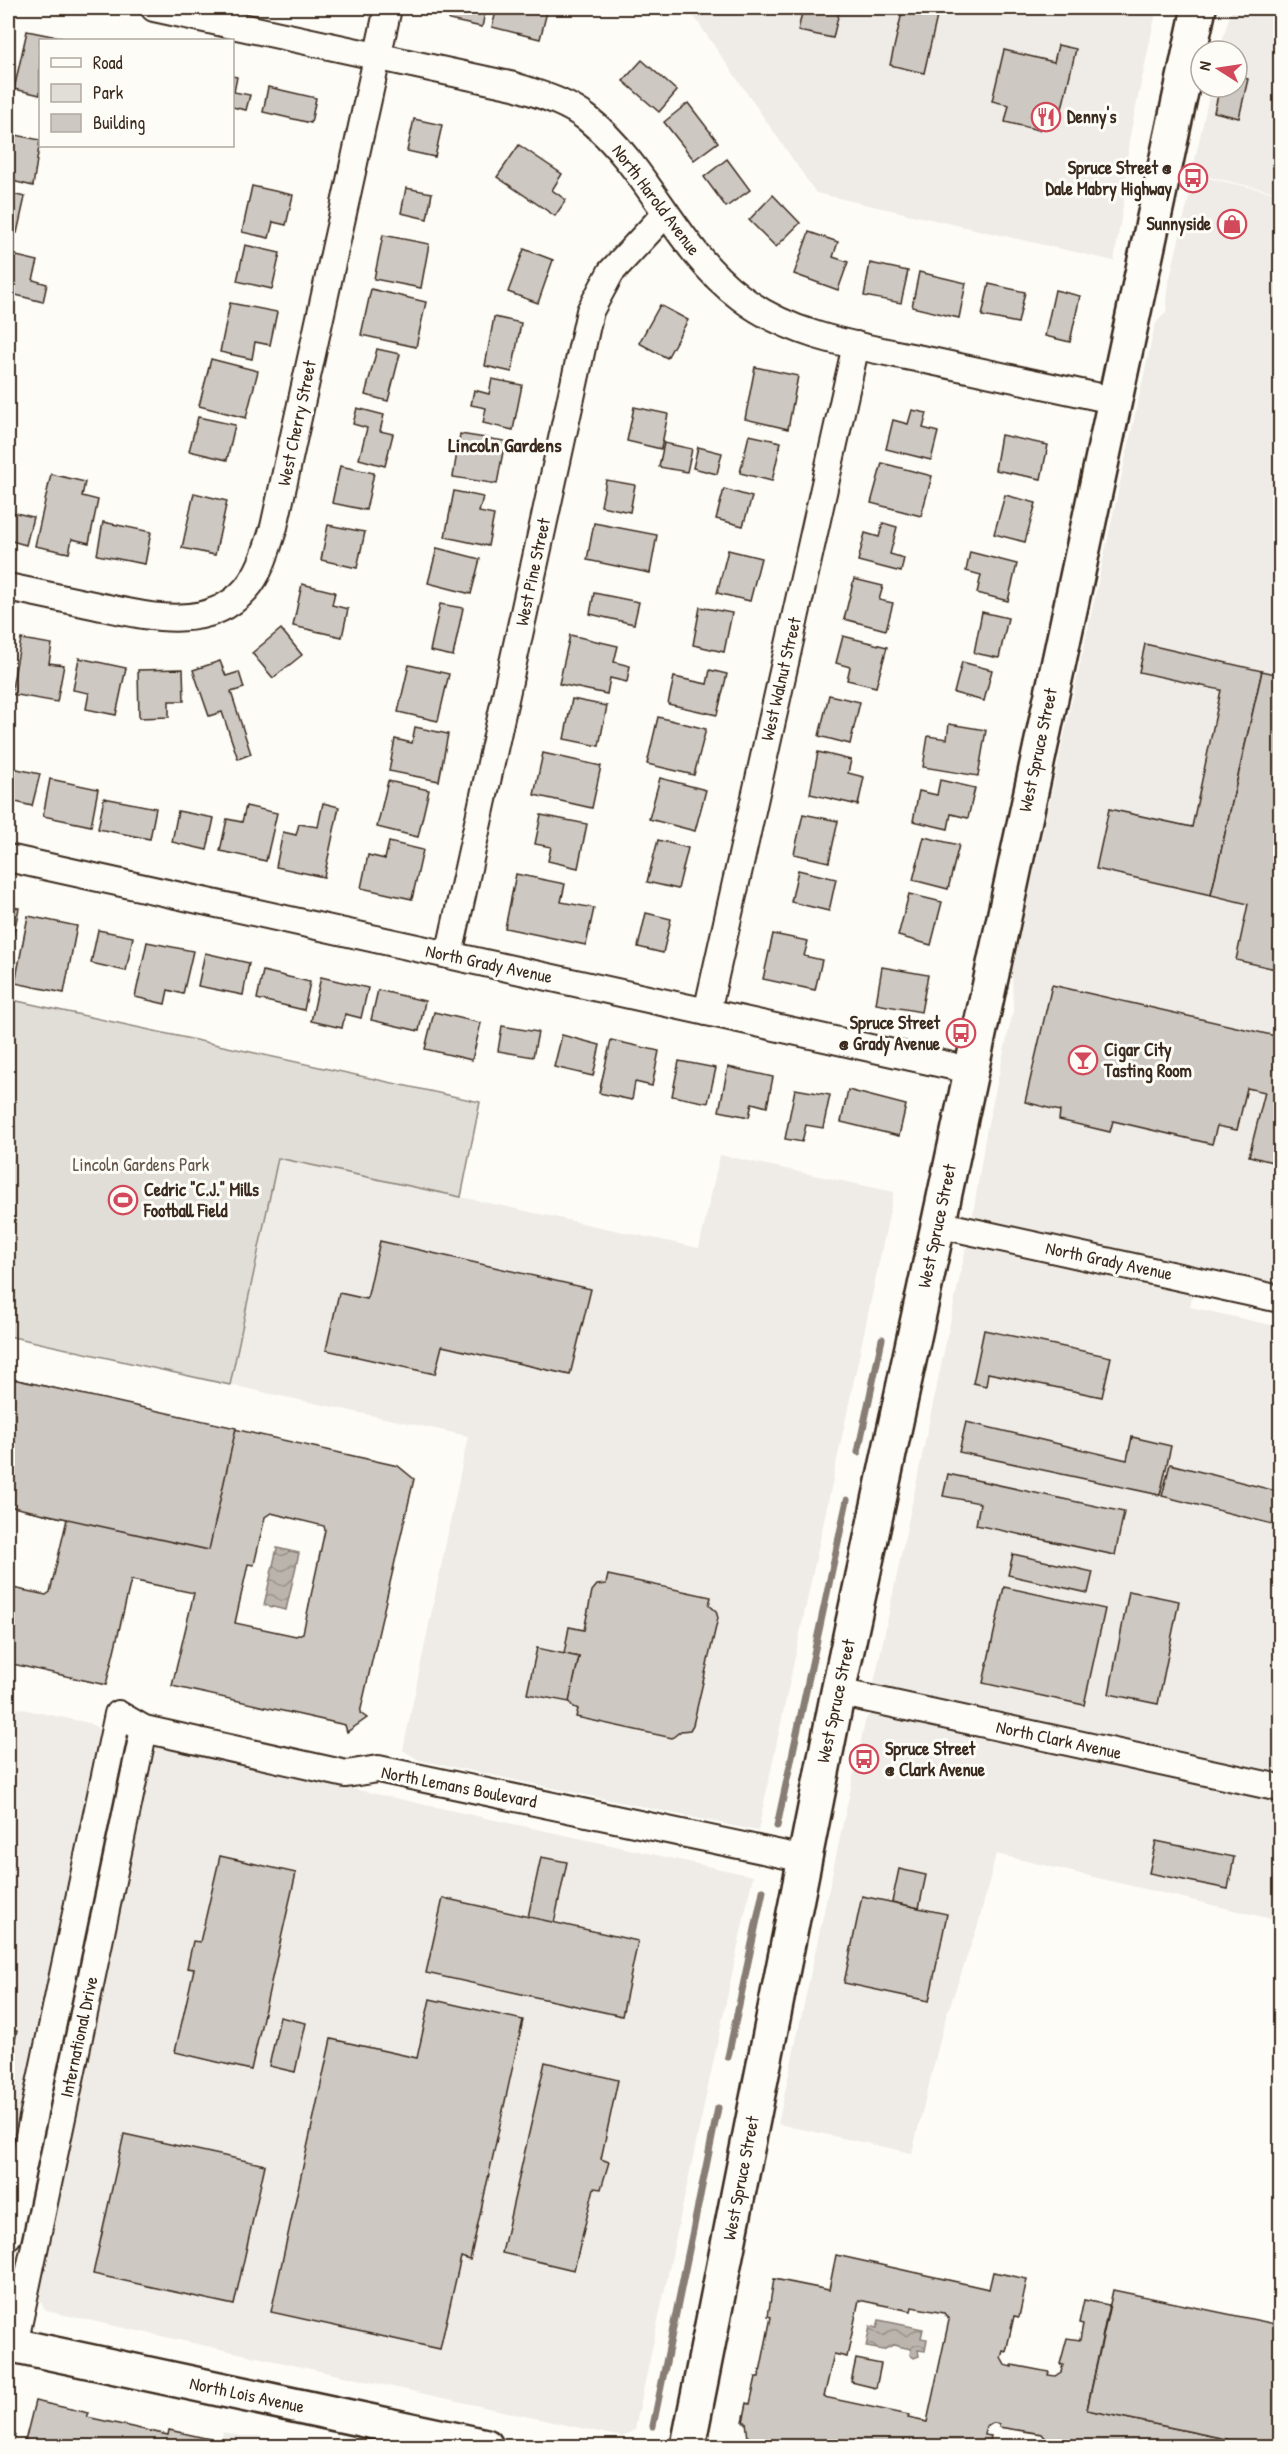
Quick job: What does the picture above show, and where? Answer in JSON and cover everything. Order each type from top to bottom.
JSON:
[{"type":"street","name":"North Harold Avenue","points":[[154,8],[514,86],[554,100],[586,117],[616,145],[713,276],[742,299],[797,329],[856,345],[1113,400]]},
{"type":"street","name":"West Cherry Street","points":[[8,586],[153,618],[207,615],[245,590],[262,562],[274,527],[387,8]]},
{"type":"street","name":"West Spruce Street","points":[[688,2446],[838,1692],[1113,400],[1199,8]]},
{"type":"street","name":"West Pine Street","points":[[449,955],[590,311],[610,272],[666,213]]},
{"type":"street","name":"West Walnut Street","points":[[707,1012],[856,345]]},
{"type":"street","name":"North Grady Avenue","points":[[8,858],[970,1070]]},
{"type":"street","name":"North Grady Avenue","points":[[937,1224],[1281,1299]]},
{"type":"street","name":"North Clark Avenue","points":[[838,1692],[1281,1788]]},
{"type":"street","name":"North Lemans Boulevard","points":[[118,1714],[144,1729],[346,1774],[378,1769],[805,1858]]},
{"type":"street","name":"International Drive","points":[[8,2236],[118,1714]]},
{"type":"street","name":"International Drive","points":[[11,2344],[50,2174],[144,1729]]},
{"type":"street","points":[[82,1885],[110,1891]]},
{"type":"street","points":[[22,2168],[50,2174]]},
{"type":"street","name":"North Lois Avenue","points":[[11,2344],[486,2446]]},
{"type":"shaded area","points":[[688,8],[1157,8],[1129,140],[1124,200],[1114,261],[816,193]]},
{"type":"shaded area","points":[[1232,8],[1280,8],[1280,193],[1192,173],[1208,99],[1249,99],[1249,39],[1223,39]]},
{"type":"shaded area","points":[[1194,175],[1280,194],[1280,1287],[990,1224],[973,1215],[986,1133],[1013,1011],[1012,972],[1154,329],[1156,323],[1166,312],[1169,282]]},
{"type":"shaded area","points":[[720,1155],[894,1192],[758,1831],[419,1760],[403,1750],[468,1436],[230,1385],[278,1158],[699,1248]]},
{"type":"shaded area","points":[[977,1244],[1193,1292],[1190,1307],[1280,1327],[1280,1777],[872,1693],[966,1247]]},
{"type":"shaded area","points":[[8,1706],[89,1723],[99,1729],[101,1741],[8,2182]]},
{"type":"shaded area","points":[[870,1712],[1280,1802],[1280,1921],[996,1854],[978,1925],[945,2020],[912,2153],[778,2124],[865,1722]]},
{"type":"shaded area","points":[[160,1747],[753,1876],[635,2429],[623,2437],[612,2435],[47,2311],[43,2307],[36,2289],[148,1760],[153,1750]]},
{"type":"shaded area","points":[[223,2432],[240,2436],[257,2436],[306,2446],[220,2446]]},
{"type":"green space","name":"Lincoln Gardens Park","points":[[8,999],[480,1102],[461,1197],[278,1158],[230,1385],[8,1336]]},
{"type":"water","points":[[277,1548],[299,1553],[286,1610],[264,1605]]},
{"type":"water","points":[[879,2320],[923,2329],[921,2338],[927,2339],[925,2351],[918,2350],[919,2356],[914,2358],[910,2355],[911,2349],[893,2345],[883,2350],[866,2347],[870,2326],[877,2328]]},
{"type":"building","points":[[452,8],[486,8],[482,27],[449,20]]},
{"type":"building","points":[[497,8],[548,8],[540,39],[492,27]]},
{"type":"building","points":[[803,8],[840,8],[833,38],[798,31]]},
{"type":"building","points":[[903,8],[939,8],[924,73],[890,65]]},
{"type":"building","points":[[27,31],[67,39],[39,39],[39,95],[14,89]]},
{"type":"building","points":[[1058,45],[1076,49],[1060,117],[1042,113],[1039,130],[1005,122],[1009,105],[992,101],[1004,50],[1054,62]]},
{"type":"building","points":[[642,60],[677,91],[659,112],[623,81]]},
{"type":"building","points":[[234,76],[237,77],[234,92]]},
{"type":"building","points":[[268,87],[316,98],[311,123],[263,112]]},
{"type":"building","points":[[234,92],[250,95],[246,110],[234,107]]},
{"type":"building","points":[[1217,99],[1243,99],[1239,118],[1214,112]]},
{"type":"building","points":[[688,103],[718,142],[694,160],[664,122]]},
{"type":"building","points":[[414,119],[442,125],[435,157],[407,151]]},
{"type":"building","points":[[11,134],[39,140],[33,186],[8,180],[8,150]]},
{"type":"building","points":[[519,145],[562,174],[552,190],[566,200],[555,216],[497,177]]},
{"type":"building","points":[[727,159],[750,190],[726,207],[704,177]]},
{"type":"building","points":[[252,186],[293,195],[286,225],[273,222],[269,238],[242,232]]},
{"type":"building","points":[[406,188],[432,193],[427,219],[401,213]]},
{"type":"building","points":[[8,193],[25,197],[17,233],[8,231]]},
{"type":"building","points":[[773,195],[800,223],[776,247],[749,220]]},
{"type":"building","points":[[809,232],[838,242],[833,257],[848,262],[838,290],[794,274]]},
{"type":"building","points":[[383,235],[429,244],[421,288],[374,279]]},
{"type":"building","points":[[245,245],[280,253],[272,289],[237,281]]},
{"type":"building","points":[[524,249],[553,260],[538,303],[508,292]]},
{"type":"building","points":[[8,254],[38,261],[33,280],[47,284],[43,302],[8,293]]},
{"type":"building","points":[[870,263],[908,271],[901,303],[864,296]]},
{"type":"building","points":[[919,272],[966,283],[959,318],[912,307]]},
{"type":"building","points":[[989,284],[1025,292],[1018,323],[982,316]]},
{"type":"building","points":[[371,289],[426,302],[416,347],[361,335]]},
{"type":"building","points":[[1055,290],[1080,296],[1070,342],[1045,336]]},
{"type":"building","points":[[230,303],[277,312],[270,345],[255,342],[252,359],[220,352]]},
{"type":"building","points":[[660,305],[688,320],[667,358],[639,343]]},
{"type":"building","points":[[494,317],[521,323],[512,372],[485,366]]},
{"type":"building","points":[[377,349],[400,354],[388,401],[365,395]]},
{"type":"building","points":[[211,359],[258,371],[246,418],[199,406]]},
{"type":"building","points":[[755,367],[798,376],[788,429],[745,419]]},
{"type":"building","points":[[492,379],[522,385],[513,430],[483,423],[486,408],[471,405],[474,390],[489,394]]},
{"type":"building","points":[[634,407],[668,414],[661,449],[627,441]]},
{"type":"building","points":[[357,408],[384,415],[380,431],[393,434],[385,466],[359,459],[367,428],[353,424]]},
{"type":"building","points":[[912,410],[927,413],[923,428],[938,432],[931,460],[886,449],[893,420],[908,424]]},
{"type":"building","points":[[198,417],[235,425],[227,460],[189,451]]},
{"type":"building","points":[[460,434],[505,441],[497,484],[453,477]]},
{"type":"building","points":[[749,435],[781,442],[772,481],[740,473]]},
{"type":"building","points":[[1001,435],[1048,445],[1041,479],[995,470]]},
{"type":"building","points":[[664,443],[692,449],[687,472],[659,467]]},
{"type":"building","points":[[698,447],[722,453],[717,474],[693,468]]},
{"type":"building","points":[[882,463],[932,476],[921,516],[871,503]]},
{"type":"building","points":[[340,466],[374,473],[366,510],[332,503]]},
{"type":"building","points":[[51,474],[85,482],[82,496],[98,500],[89,543],[72,539],[69,553],[35,546]]},
{"type":"building","points":[[606,480],[635,485],[630,512],[601,506]]},
{"type":"building","points":[[724,489],[752,497],[743,526],[716,519]]},
{"type":"building","points":[[454,491],[483,497],[479,512],[494,515],[488,546],[445,537]]},
{"type":"building","points":[[194,493],[227,501],[215,555],[182,548]]},
{"type":"building","points":[[1005,495],[1036,503],[1025,542],[994,534]]},
{"type":"building","points":[[8,511],[33,517],[26,545],[8,540]]},
{"type":"building","points":[[103,522],[151,532],[145,564],[97,555]]},
{"type":"building","points":[[594,523],[657,535],[650,573],[587,560]]},
{"type":"building","points":[[883,523],[897,527],[890,554],[904,558],[901,572],[858,561],[865,533],[879,537]]},
{"type":"building","points":[[328,525],[365,532],[357,568],[321,560]]},
{"type":"building","points":[[437,548],[480,559],[471,594],[428,583]]},
{"type":"building","points":[[728,550],[761,558],[750,601],[717,593]]},
{"type":"building","points":[[970,552],[1017,564],[1008,601],[977,593],[981,575],[966,571]]},
{"type":"building","points":[[854,579],[883,586],[879,600],[893,603],[886,630],[844,619]]},
{"type":"building","points":[[302,584],[335,592],[332,605],[348,609],[342,637],[293,626]]},
{"type":"building","points":[[594,593],[639,602],[634,624],[590,614]]},
{"type":"building","points":[[440,604],[463,608],[453,656],[430,651]]},
{"type":"building","points":[[700,607],[732,613],[724,652],[693,645]]},
{"type":"building","points":[[982,612],[1008,618],[999,658],[974,653]]},
{"type":"building","points":[[281,629],[302,655],[273,678],[252,653]]},
{"type":"building","points":[[570,635],[618,646],[614,662],[630,666],[627,682],[610,678],[607,694],[559,684]]},
{"type":"building","points":[[843,636],[887,647],[876,687],[847,680],[850,667],[836,663]]},
{"type":"building","points":[[21,639],[52,644],[49,663],[64,665],[57,702],[11,694]]},
{"type":"building","points":[[1145,644],[1262,671],[1211,895],[1096,869],[1109,809],[1192,827],[1221,690],[1139,672]]},
{"type":"building","points":[[79,658],[126,668],[116,715],[86,709],[89,693],[73,690]]},
{"type":"building","points":[[220,661],[226,676],[239,672],[244,688],[231,692],[251,754],[238,759],[222,712],[209,716],[193,670]]},
{"type":"building","points":[[962,662],[992,670],[984,701],[954,693]]},
{"type":"building","points":[[409,665],[449,674],[438,721],[398,712]]},
{"type":"building","points":[[183,669],[184,701],[169,701],[169,717],[139,718],[138,670]]},
{"type":"building","points":[[710,670],[727,674],[717,715],[668,704],[674,677],[707,684]]},
{"type":"building","points":[[1262,671],[1280,675],[1280,970],[1236,960],[1248,904],[1211,895]]},
{"type":"building","points":[[829,695],[860,702],[850,744],[819,736]]},
{"type":"building","points":[[572,699],[607,706],[599,746],[564,739]]},
{"type":"building","points":[[658,717],[706,729],[694,775],[647,764]]},
{"type":"building","points":[[949,724],[986,730],[978,776],[923,767],[928,736],[947,739]]},
{"type":"building","points":[[415,727],[448,734],[439,781],[389,771],[395,739],[412,743]]},
{"type":"building","points":[[818,752],[851,760],[848,773],[864,777],[858,805],[810,794]]},
{"type":"building","points":[[543,753],[601,766],[592,808],[534,795]]},
{"type":"building","points":[[8,767],[40,774],[32,806],[8,800]]},
{"type":"building","points":[[660,778],[706,790],[695,831],[649,819]]},
{"type":"building","points":[[50,779],[98,789],[91,826],[43,816]]},
{"type":"building","points":[[940,780],[975,788],[968,818],[951,814],[948,829],[913,821],[919,791],[937,795]]},
{"type":"building","points":[[388,781],[429,790],[418,837],[377,827]]},
{"type":"building","points":[[104,798],[156,808],[150,839],[98,829]]},
{"type":"building","points":[[323,803],[339,807],[324,877],[276,867],[283,832],[296,835],[299,824],[318,827]]},
{"type":"building","points":[[246,806],[277,813],[266,861],[220,851],[227,819],[242,822]]},
{"type":"building","points":[[178,811],[214,818],[207,850],[172,842]]},
{"type":"building","points":[[803,814],[838,821],[829,862],[794,854]]},
{"type":"building","points":[[541,815],[587,824],[578,868],[548,861],[551,847],[535,844]]},
{"type":"building","points":[[924,837],[959,845],[948,889],[913,880]]},
{"type":"building","points":[[658,840],[688,848],[678,889],[647,882]]},
{"type":"building","points":[[389,842],[423,850],[412,899],[361,888],[368,855],[385,859]]},
{"type":"building","points":[[798,870],[836,879],[829,911],[791,902]]},
{"type":"building","points":[[516,874],[565,884],[561,902],[594,908],[586,945],[505,928]]},
{"type":"building","points":[[909,894],[942,902],[931,945],[898,936]]},
{"type":"building","points":[[8,906],[19,908],[8,961]]},
{"type":"building","points":[[646,913],[671,919],[663,953],[638,947]]},
{"type":"building","points":[[28,916],[77,926],[64,993],[15,983]]},
{"type":"building","points":[[98,930],[133,937],[126,971],[91,963]]},
{"type":"building","points":[[773,934],[808,941],[804,956],[822,960],[815,990],[763,979]]},
{"type":"building","points":[[147,942],[193,951],[183,994],[168,990],[165,1004],[135,997]]},
{"type":"building","points":[[205,953],[249,963],[243,995],[198,986]]},
{"type":"building","points":[[882,967],[928,975],[921,1012],[876,1004]]},
{"type":"building","points":[[263,971],[310,982],[304,1010],[257,999]]},
{"type":"building","points":[[321,977],[368,988],[361,1018],[345,1014],[342,1028],[311,1021]]},
{"type":"building","points":[[1052,985],[1280,1037],[1280,1164],[1249,1156],[1265,1092],[1247,1088],[1237,1130],[1217,1126],[1212,1144],[1113,1121],[1110,1132],[1059,1120],[1060,1111],[1025,1102]]},
{"type":"building","points":[[378,990],[425,1001],[419,1031],[371,1020]]},
{"type":"building","points":[[434,1012],[481,1023],[472,1060],[425,1049]]},
{"type":"building","points":[[502,1026],[538,1032],[533,1057],[498,1051]]},
{"type":"building","points":[[562,1035],[600,1045],[593,1076],[554,1067]]},
{"type":"building","points":[[611,1040],[659,1051],[652,1086],[635,1082],[632,1100],[599,1093]]},
{"type":"building","points":[[679,1061],[716,1068],[708,1103],[672,1096]]},
{"type":"building","points":[[728,1067],[773,1077],[767,1107],[752,1103],[749,1117],[719,1111]]},
{"type":"building","points":[[795,1089],[830,1095],[823,1128],[806,1125],[802,1142],[785,1139]]},
{"type":"building","points":[[848,1090],[906,1105],[899,1136],[841,1122]]},
{"type":"building","points":[[380,1241],[591,1289],[570,1375],[442,1346],[435,1374],[326,1350],[339,1293],[367,1299]]},
{"type":"building","points":[[984,1330],[1111,1357],[1102,1397],[988,1373],[986,1386],[973,1383]]},
{"type":"building","points":[[8,1378],[398,1466],[414,1479],[360,1713],[367,1718],[347,1732],[345,1725],[172,1686],[194,1593],[131,1580],[106,1685],[8,1663],[8,1587],[46,1595],[50,1592],[67,1519],[8,1506]],"holes":[[[271,1513],[324,1526],[303,1633],[296,1636],[235,1623],[248,1564],[254,1565],[265,1517]]]},
{"type":"building","points":[[8,1378],[236,1428],[209,1550],[8,1506]]},
{"type":"building","points":[[966,1422],[1127,1460],[1132,1437],[1171,1446],[1160,1495],[959,1452]]},
{"type":"building","points":[[1170,1464],[1280,1492],[1280,1526],[1162,1496]]},
{"type":"building","points":[[948,1474],[1124,1512],[1115,1555],[976,1525],[980,1503],[943,1496]]},
{"type":"building","points":[[1013,1554],[1093,1572],[1088,1593],[1008,1575]]},
{"type":"building","points":[[608,1575],[711,1597],[709,1605],[716,1611],[718,1618],[690,1730],[681,1731],[672,1738],[576,1717],[578,1709],[572,1706],[569,1700],[579,1657],[564,1654],[569,1627],[584,1630],[592,1591],[597,1585],[606,1584]]},
{"type":"building","points":[[1004,1587],[1105,1609],[1084,1705],[983,1683]]},
{"type":"building","points":[[1129,1591],[1179,1601],[1158,1704],[1109,1694]]},
{"type":"building","points":[[537,1648],[579,1657],[569,1702],[527,1694]]},
{"type":"building","points":[[1156,1841],[1234,1857],[1228,1889],[1149,1873]]},
{"type":"building","points":[[220,1856],[296,1873],[251,2070],[175,2052],[194,1969],[187,1968],[193,1941],[200,1942]]},
{"type":"building","points":[[541,1857],[567,1862],[554,1923],[528,1917]]},
{"type":"building","points":[[899,1869],[926,1875],[919,1908],[892,1902]]},
{"type":"building","points":[[862,1896],[947,1914],[929,2001],[844,1983]]},
{"type":"building","points":[[443,1898],[638,1941],[622,2016],[426,1973]]},
{"type":"building","points":[[430,1999],[523,2020],[470,2260],[461,2257],[440,2349],[271,2312],[331,2039],[417,2058]]},
{"type":"building","points":[[280,2017],[306,2023],[295,2072],[269,2066]]},
{"type":"building","points":[[8,2029],[17,2031],[10,2063],[8,2062]]},
{"type":"building","points":[[545,2062],[618,2080],[601,2159],[609,2162],[601,2189],[594,2188],[574,2270],[502,2253]]},
{"type":"building","points":[[124,2134],[265,2165],[234,2305],[93,2274]]},
{"type":"building","points":[[836,2255],[989,2289],[993,2272],[1027,2279],[1019,2317],[1014,2316],[1006,2352],[1003,2351],[1001,2358],[1005,2365],[1049,2372],[1048,2375],[1055,2376],[1061,2372],[1063,2365],[1060,2364],[1067,2338],[1080,2340],[1083,2324],[1079,2323],[1084,2300],[1109,2305],[1087,2410],[1259,2446],[1045,2446],[1047,2440],[1042,2434],[999,2427],[999,2424],[993,2423],[986,2427],[984,2435],[991,2436],[989,2446],[754,2446],[748,2438],[746,2422],[743,2422],[756,2377],[759,2377],[771,2317],[768,2316],[774,2279],[829,2290]],"holes":[[[859,2300],[911,2311],[912,2307],[944,2313],[949,2320],[927,2422],[908,2418],[909,2415],[824,2397],[834,2354],[847,2357]]]},
{"type":"building","points":[[1113,2290],[1280,2325],[1280,2446],[1259,2446],[1087,2410]]},
{"type":"building","points":[[856,2359],[881,2364],[876,2388],[851,2382]]},
{"type":"building","points":[[35,2401],[89,2413],[87,2417],[168,2435],[169,2430],[210,2439],[209,2446],[29,2446],[30,2443],[25,2441]]},
{"type":"waterway","points":[[858,1452],[882,1339]]},
{"type":"waterway","points":[[777,1826],[847,1500]]},
{"type":"waterway","points":[[728,2057],[763,1891]]},
{"type":"waterway","points":[[653,2426],[718,2108]]},
{"type":"place","name":"Denny's","points":[[1046,117]]},
{"type":"place","name":"Spruce Street @ Dale Mabry Highway","points":[[1193,178]]},
{"type":"place","name":"Sunnyside","points":[[1232,224]]},
{"type":"place","name":"Spruce Street @ Grady Avenue","points":[[961,1033]]},
{"type":"place","name":"Cigar City Tasting Room","points":[[1083,1060]]},
{"type":"place","name":"Cedric \"C.J.\" Mills Football Field","points":[[123,1200]]},
{"type":"place","name":"Spruce Street @ Clark Avenue","points":[[864,1759]]},
{"type":"district","name":"Lincoln Gardens","points":[[505,445]]}]
